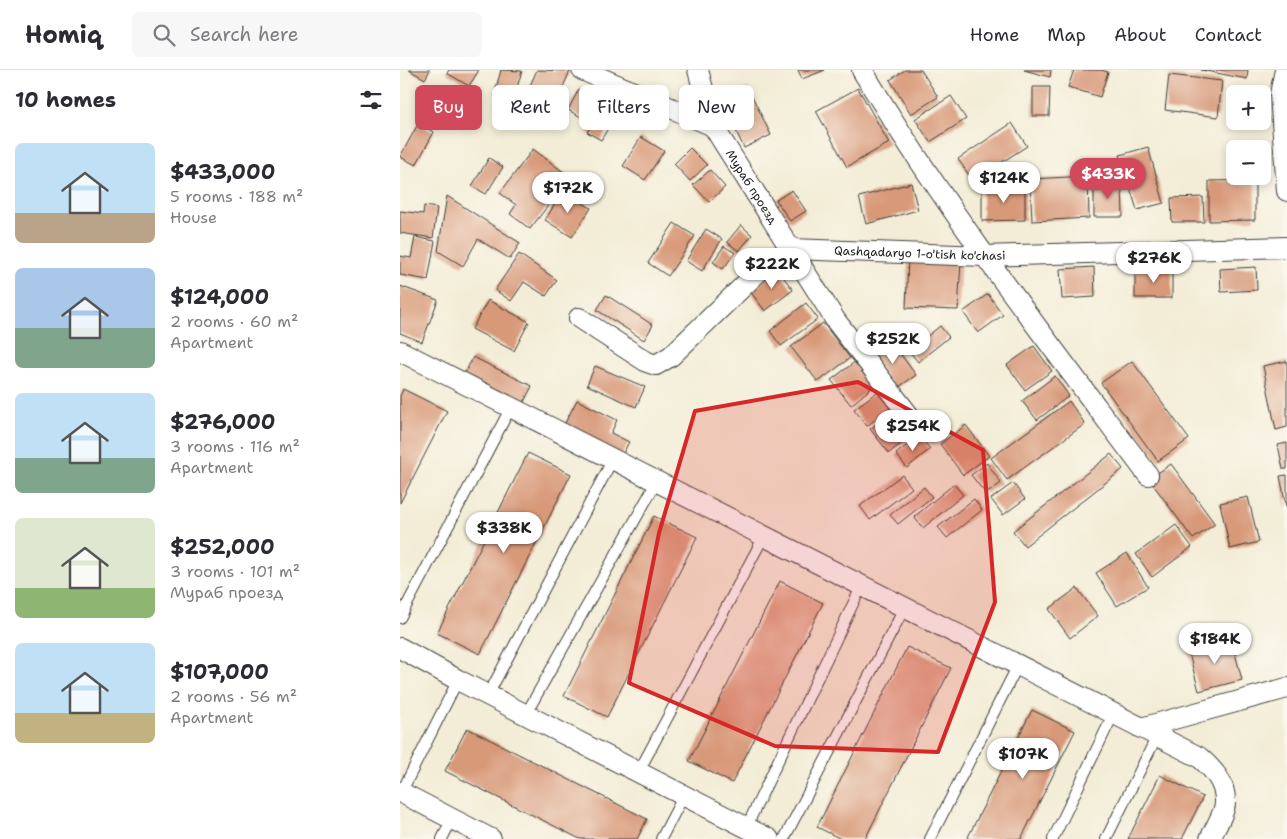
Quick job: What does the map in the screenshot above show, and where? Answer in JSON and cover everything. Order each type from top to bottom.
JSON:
[{"type":"street","points":[[582,70],[679,111]]},
{"type":"street","name":"Мураб проезд","points":[[698,70],[702,85]]},
{"type":"street","points":[[862,70],[899,132],[984,256],[1148,475]]},
{"type":"street","points":[[1285,70],[1280,94],[1287,191]]},
{"type":"street","name":"Мураб проезд","points":[[716,130],[836,321],[911,418]]},
{"type":"street","name":"Qashqadaryo 1-o'tish ko'chasi","points":[[791,248],[984,256],[1287,247]]},
{"type":"street","points":[[579,318],[647,362],[656,365],[671,356],[759,271],[791,248]]},
{"type":"street","points":[[400,350],[1199,757],[1213,769],[1222,784],[1226,804],[1210,839]]},
{"type":"street","points":[[400,648],[458,680],[769,839]]},
{"type":"street","points":[[1149,732],[1287,688]]},
{"type":"street","points":[[401,793],[491,839]]},
{"type":"lane","points":[[400,618],[511,407]]},
{"type":"lane","points":[[488,695],[613,459]]},
{"type":"lane","points":[[526,714],[657,481]]},
{"type":"lane","points":[[638,772],[764,536]]},
{"type":"lane","points":[[746,828],[862,585]]},
{"type":"lane","points":[[784,839],[904,607]]},
{"type":"lane","points":[[930,839],[1018,665]]},
{"type":"lane","points":[[401,793],[458,680]]},
{"type":"lane","points":[[1053,839],[1114,714]]},
{"type":"lane","points":[[1106,839],[1149,732]]},
{"type":"lane","points":[[661,839],[684,795]]},
{"type":"lane","points":[[442,839],[452,819]]},
{"type":"highlighted area","points":[[858,382],[983,450],[995,602],[938,752],[775,746],[629,683],[659,533],[695,411]]},
{"type":"building","points":[[409,70],[430,70],[425,79]]},
{"type":"building","points":[[449,70],[479,70],[470,85],[447,73]]},
{"type":"building","points":[[501,70],[522,71],[518,85],[497,85]]},
{"type":"building","points":[[537,70],[570,71],[564,85],[530,85]]},
{"type":"building","points":[[798,70],[825,70],[802,79]]},
{"type":"building","points":[[905,70],[921,70],[938,97],[911,114],[890,80]]},
{"type":"building","points":[[1024,70],[1051,70],[1050,77]]},
{"type":"building","points":[[1074,70],[1101,70],[1108,72],[1100,97],[1068,87]]},
{"type":"building","points":[[1201,70],[1248,70],[1247,79]]},
{"type":"building","points":[[1169,75],[1222,81],[1218,117],[1165,110]]},
{"type":"building","points":[[1033,87],[1050,87],[1049,116],[1033,116]]},
{"type":"building","points":[[858,88],[889,143],[847,167],[816,111]]},
{"type":"building","points":[[579,89],[579,116],[569,111]]},
{"type":"building","points":[[951,96],[966,119],[930,142],[915,119]]},
{"type":"building","points":[[754,100],[771,135],[744,148],[736,130],[754,130]]},
{"type":"building","points":[[1012,123],[1027,146],[973,181],[958,159]]},
{"type":"building","points":[[415,130],[434,132],[416,165],[400,157]]},
{"type":"building","points":[[588,130],[607,130],[601,140],[587,132]]},
{"type":"building","points":[[641,137],[664,151],[645,180],[623,166]]},
{"type":"building","points":[[1148,147],[1164,203],[1137,210],[1120,155]]},
{"type":"building","points":[[690,148],[707,165],[690,181],[674,164]]},
{"type":"building","points":[[533,149],[570,177],[530,229],[510,214],[516,205],[500,193]]},
{"type":"building","points":[[489,158],[503,167],[486,194],[472,186]]},
{"type":"building","points":[[710,170],[725,187],[709,202],[693,185]]},
{"type":"building","points":[[1088,176],[1089,218],[1032,221],[1030,179]]},
{"type":"building","points":[[1209,181],[1226,181],[1226,185],[1255,185],[1255,220],[1209,221]]},
{"type":"building","points":[[911,183],[918,210],[866,224],[859,197]]},
{"type":"building","points":[[1122,183],[1123,217],[1094,217],[1094,184]]},
{"type":"building","points":[[1025,186],[1025,220],[982,221],[982,187]]},
{"type":"building","points":[[792,190],[806,211],[790,221],[776,200]]},
{"type":"building","points":[[563,191],[591,208],[572,237],[545,220]]},
{"type":"building","points":[[447,196],[520,243],[510,259],[478,239],[463,266],[438,251]]},
{"type":"building","points":[[1203,197],[1204,222],[1172,222],[1171,198]]},
{"type":"building","points":[[424,206],[437,208],[433,238],[400,233],[400,211],[423,214]]},
{"type":"building","points":[[674,223],[695,236],[668,276],[648,263]]},
{"type":"building","points":[[741,225],[752,235],[739,251],[727,242]]},
{"type":"building","points":[[706,229],[722,239],[702,271],[686,261]]},
{"type":"building","points":[[415,237],[435,241],[428,280],[400,275],[400,256],[411,258]]},
{"type":"building","points":[[724,246],[735,253],[723,269],[713,262]]},
{"type":"building","points":[[519,254],[557,280],[546,296],[524,282],[511,301],[495,290]]},
{"type":"building","points":[[908,259],[961,261],[958,310],[906,308]]},
{"type":"building","points":[[1094,267],[1095,297],[1062,299],[1060,269]]},
{"type":"building","points":[[1256,267],[1257,290],[1221,292],[1220,269]]},
{"type":"building","points":[[1172,269],[1172,298],[1135,298],[1135,270]]},
{"type":"building","points":[[778,270],[793,290],[765,311],[750,291]]},
{"type":"building","points":[[400,286],[438,300],[422,342],[400,333]]},
{"type":"building","points":[[988,294],[1003,315],[978,333],[963,312]]},
{"type":"building","points":[[606,295],[653,325],[644,340],[597,310]]},
{"type":"building","points":[[488,300],[529,322],[514,351],[472,329]]},
{"type":"building","points":[[806,303],[818,319],[781,346],[770,331]]},
{"type":"building","points":[[823,323],[850,358],[818,382],[791,347]]},
{"type":"building","points":[[940,326],[949,337],[918,362],[909,351]]},
{"type":"building","points":[[890,340],[916,375],[896,389],[870,355]]},
{"type":"building","points":[[1034,346],[1052,371],[1025,390],[1007,365]]},
{"type":"building","points":[[473,357],[532,386],[522,406],[463,377]]},
{"type":"building","points":[[856,361],[875,385],[851,405],[831,380]]},
{"type":"building","points":[[1132,361],[1189,439],[1158,461],[1101,383]]},
{"type":"building","points":[[1287,361],[1287,427],[1276,430],[1263,366]]},
{"type":"building","points":[[595,366],[645,387],[636,407],[587,385]]},
{"type":"building","points":[[1055,376],[1069,396],[1037,420],[1022,401]]},
{"type":"building","points":[[403,389],[447,411],[400,503],[400,396]]},
{"type":"building","points":[[877,392],[890,408],[867,426],[854,409]]},
{"type":"building","points":[[577,400],[617,420],[611,433],[629,442],[621,457],[563,427]]},
{"type":"building","points":[[1069,401],[1085,424],[1007,480],[991,458]]},
{"type":"building","points":[[893,411],[912,435],[889,453],[870,429]]},
{"type":"building","points":[[966,425],[989,456],[963,475],[940,444]]},
{"type":"building","points":[[919,436],[930,449],[907,468],[896,454]]},
{"type":"building","points":[[1287,443],[1287,469],[1283,469],[1278,445]]},
{"type":"building","points":[[528,453],[571,474],[480,654],[437,633]]},
{"type":"building","points":[[1111,454],[1123,469],[1025,546],[1013,531]]},
{"type":"building","points":[[987,463],[1001,483],[986,494],[971,475]]},
{"type":"building","points":[[1171,464],[1215,524],[1193,539],[1149,479]]},
{"type":"building","points":[[902,475],[912,488],[870,520],[860,506]]},
{"type":"building","points":[[1287,475],[1287,506],[1286,506],[1280,476]]},
{"type":"building","points":[[1013,483],[1025,499],[1003,515],[991,499]]},
{"type":"building","points":[[954,484],[963,495],[923,528],[914,517]]},
{"type":"building","points":[[924,487],[932,497],[898,524],[890,515]]},
{"type":"building","points":[[1248,497],[1259,542],[1230,549],[1220,503]]},
{"type":"building","points":[[974,499],[982,510],[947,538],[938,527]]},
{"type":"building","points":[[654,516],[697,537],[607,717],[564,696]]},
{"type":"building","points":[[1176,525],[1192,547],[1152,577],[1136,554]]},
{"type":"building","points":[[1127,553],[1148,587],[1117,606],[1096,573]]},
{"type":"building","points":[[780,581],[823,603],[732,783],[689,761]]},
{"type":"building","points":[[1077,588],[1098,616],[1070,638],[1049,609]]},
{"type":"building","points":[[1231,638],[1242,680],[1199,691],[1188,650]]},
{"type":"building","points":[[907,647],[951,668],[865,839],[841,839],[817,827]]},
{"type":"building","points":[[1032,710],[1075,731],[1021,839],[967,839]]},
{"type":"building","points":[[467,728],[647,819],[637,839],[580,839],[445,771]]},
{"type":"building","points":[[1160,775],[1203,797],[1182,839],[1128,839]]}]
